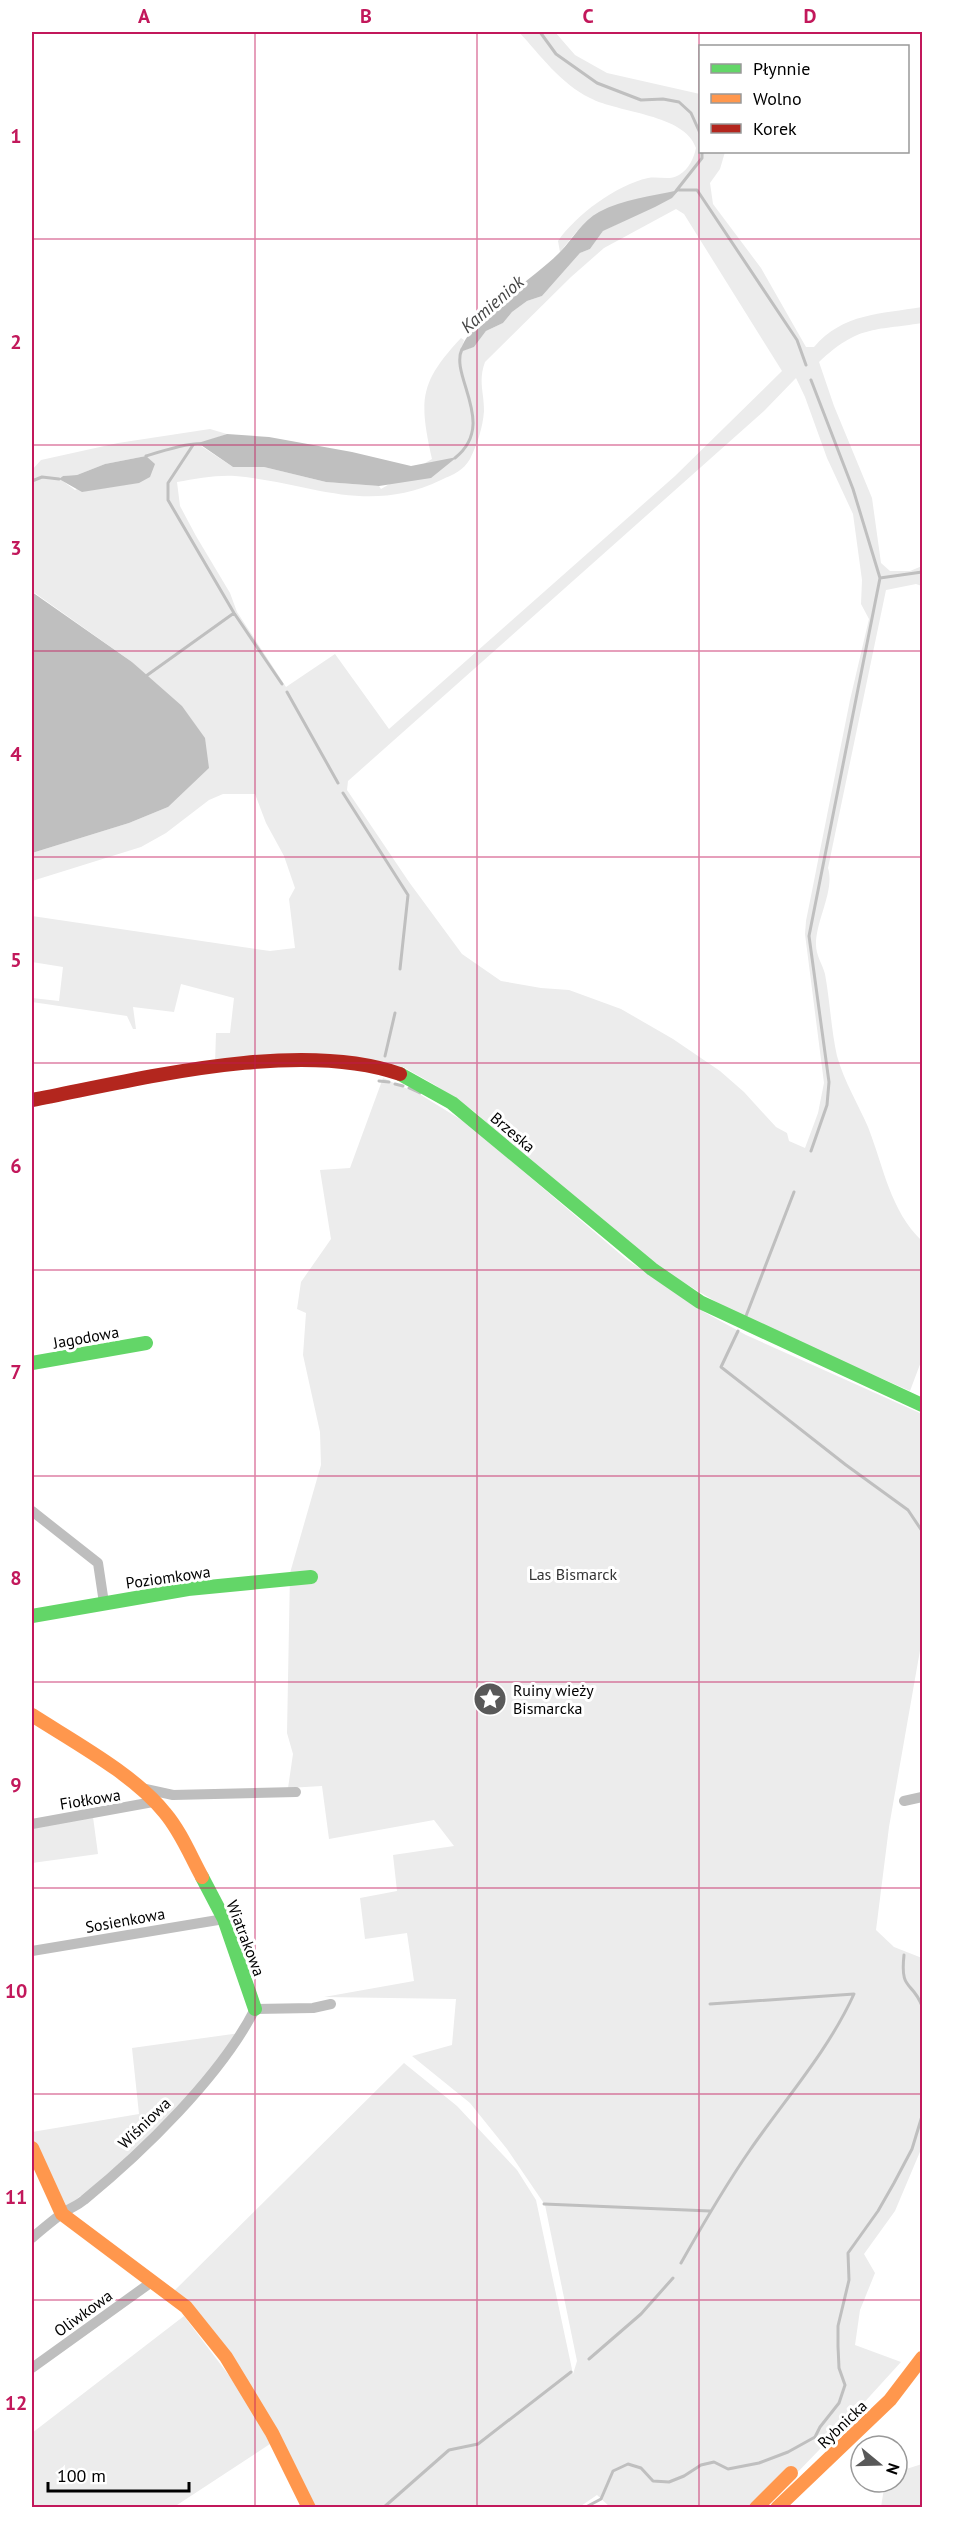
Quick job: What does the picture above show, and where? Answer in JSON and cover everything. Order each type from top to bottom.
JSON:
[{"type":"street","name":"Brzeska","points":[[32,1100],[177,1073],[282,1061],[353,1064],[394,1072],[420,1083],[452,1103],[652,1269],[700,1302],[922,1405]]},
{"type":"street","name":"Jagodowa","points":[[32,1363],[146,1343]]},
{"type":"street","points":[[32,1511],[98,1563],[104,1603]]},
{"type":"street","name":"Poziomkowa","points":[[32,1616],[188,1589],[311,1577]]},
{"type":"street","name":"Wiatrakowa","points":[[32,1715],[97,1756],[140,1788],[159,1807],[174,1827],[224,1919],[255,2009]]},
{"type":"street","name":"Wiatrakowa","points":[[140,1788],[173,1795],[296,1792]]},
{"type":"street","points":[[159,1807],[173,1795]]},
{"type":"street","points":[[904,1801],[922,1797]]},
{"type":"street","name":"Fiołkowa","points":[[32,1824],[159,1807]]},
{"type":"street","name":"Sosienkowa","points":[[32,1951],[224,1919]]},
{"type":"street","points":[[255,2009],[313,2008],[331,2004]]},
{"type":"street","name":"Wiśniowa","points":[[32,2238],[82,2201],[132,2157],[192,2098],[243,2033],[255,2009]]},
{"type":"street","points":[[32,2148],[62,2214],[186,2307],[226,2357],[272,2433],[309,2508]]},
{"type":"street","name":"Oliwkowa","points":[[32,2368],[153,2281]]},
{"type":"street","name":"Rybnicka","points":[[777,2508],[890,2400],[922,2358]]},
{"type":"street","points":[[756,2508],[791,2473]]},
{"type":"green space","points":[[519,32],[555,32],[575,55],[607,73],[699,94],[699,153],[725,153],[720,169],[710,183],[713,204],[761,268],[806,347],[814,347],[837,327],[850,321],[922,307],[922,323],[878,329],[856,336],[845,341],[819,362],[834,406],[872,498],[881,563],[890,571],[910,571],[922,566],[922,586],[916,584],[886,590],[828,868],[829,886],[816,944],[825,974],[835,1046],[840,1065],[868,1127],[895,1202],[911,1229],[922,1241],[922,1359],[910,1391],[738,1315],[666,1272],[529,1162],[475,1112],[405,1068],[378,1062],[215,1064],[216,1033],[230,1033],[234,998],[181,984],[174,1012],[133,1007],[136,1029],[133,1029],[127,1016],[32,1002],[32,998],[59,1001],[63,967],[32,962],[32,916],[270,951],[295,948],[289,899],[295,888],[284,856],[266,823],[255,794],[223,794],[209,800],[166,833],[141,847],[32,881],[32,853],[129,823],[168,807],[146,676],[132,662],[32,591],[32,470],[41,460],[118,443],[210,429],[227,434],[198,444],[233,467],[264,467],[326,482],[379,486],[381,489],[432,459],[425,422],[426,393],[437,368],[447,354],[461,338],[464,340],[461,351],[474,347],[486,331],[503,323],[512,312],[527,301],[542,296],[580,253],[590,249],[603,231],[672,197],[577,231],[560,252],[558,241],[586,211],[623,187],[648,178],[671,178],[679,175],[686,170],[694,156],[696,148],[679,128],[665,121],[590,98],[560,77]],"holes":[[[676,209],[684,214],[782,371],[675,476],[389,729],[335,654],[286,687],[237,612],[230,593],[180,506],[177,482],[235,476],[362,496],[388,495],[414,490],[454,474],[470,459],[481,430],[484,411],[482,375],[485,362],[571,277],[604,248]],[[796,378],[827,458],[853,514],[862,580],[861,604],[869,619],[850,700],[806,921],[805,934],[824,1083],[818,1113],[805,1148],[789,1141],[787,1133],[776,1127],[744,1092],[720,1071],[673,1039],[621,1009],[569,990],[501,981],[462,954],[409,882],[347,790],[348,781],[764,411]],[[146,456],[75,490],[60,479],[63,476],[77,475],[105,464]]]},
{"type":"green space","name":"Las Bismarck","points":[[383,1078],[421,1095],[468,1124],[626,1259],[704,1312],[746,1335],[922,1414],[922,1639],[889,1827],[876,1930],[894,1947],[922,1958],[922,2147],[895,2211],[864,2254],[875,2273],[860,2310],[855,2345],[901,2362],[764,2507],[610,2507],[597,2495],[578,2508],[314,2507],[291,2461],[173,2292],[404,2063],[457,2106],[517,2170],[536,2200],[573,2374],[577,2361],[545,2205],[507,2149],[470,2103],[412,2056],[452,2045],[456,1999],[324,1997],[414,1981],[407,1933],[365,1939],[360,1898],[397,1891],[393,1855],[454,1846],[434,1820],[329,1839],[322,1786],[288,1788],[293,1754],[287,1733],[290,1573],[321,1465],[320,1432],[303,1355],[306,1313],[297,1309],[301,1282],[331,1239],[320,1170],[350,1168]]},
{"type":"green space","points":[[93,1817],[98,1854],[32,1863],[32,1828]]},
{"type":"green space","points":[[240,2033],[158,2128],[116,2168],[64,2209],[32,2139],[32,2132],[139,2114],[132,2048]]},
{"type":"green space","points":[[184,2316],[246,2398],[270,2444],[174,2507],[32,2508],[32,2433]]},
{"type":"green space","points":[[922,2464],[922,2507],[881,2507],[883,2494],[909,2494],[909,2468]]},
{"type":"shaded area","points":[[679,190],[672,198],[603,231],[590,249],[580,253],[542,296],[527,301],[512,312],[503,323],[486,331],[474,347],[460,352],[476,325],[549,263],[593,216],[628,201]]},
{"type":"shaded area","points":[[227,434],[269,437],[352,452],[411,466],[457,457],[431,478],[379,486],[326,482],[264,467],[233,467],[198,443]]},
{"type":"shaded area","points":[[146,456],[155,464],[150,477],[139,483],[82,492],[59,479],[105,464]]},
{"type":"shaded area","points":[[32,592],[132,662],[182,706],[205,738],[209,768],[168,807],[129,823],[32,853]]},
{"type":"waterway","name":"Kamieniok","points":[[540,32],[556,54],[597,83],[641,100],[663,99],[679,102],[691,113],[699,131]]},
{"type":"waterway","name":"Kamieniok","points":[[676,191],[702,158],[702,153]]},
{"type":"waterway","points":[[679,190],[697,190],[797,340],[806,365]]},
{"type":"waterway","name":"Kamieniok","points":[[455,458],[467,445],[472,430],[473,416],[461,373],[462,349]]},
{"type":"waterway","points":[[811,380],[853,489],[880,578],[922,572]]},
{"type":"waterway","name":"Kamieniok","points":[[146,456],[182,446],[201,444]]},
{"type":"waterway","points":[[193,445],[168,483],[168,500],[234,613],[282,684]]},
{"type":"waterway","name":"Kamieniok","points":[[32,481],[42,477],[59,479]]},
{"type":"waterway","points":[[811,1151],[827,1105],[829,1082],[809,936],[880,578]]},
{"type":"waterway","points":[[146,676],[234,613]]},
{"type":"waterway","points":[[287,692],[338,783]]},
{"type":"waterway","points":[[343,793],[408,895],[400,969]]},
{"type":"waterway","points":[[385,1056],[395,1013]]},
{"type":"waterway","points":[[379,1081],[389,1082]]},
{"type":"waterway","points":[[395,1084],[403,1086]]},
{"type":"waterway","points":[[409,1088],[420,1093]]},
{"type":"waterway","points":[[746,1316],[794,1192]]},
{"type":"waterway","points":[[738,1331],[721,1367],[846,1465],[908,1510],[922,1531]]},
{"type":"waterway","points":[[904,1955],[905,1981],[922,2006]]},
{"type":"waterway","points":[[681,2263],[732,2177],[832,2035],[854,1994],[710,2004]]},
{"type":"waterway","points":[[922,2052],[922,2068]]},
{"type":"waterway","points":[[567,2508],[586,2507],[601,2499],[613,2471],[628,2464],[641,2468],[653,2481],[669,2482],[701,2465],[714,2462],[728,2469],[759,2463],[788,2452],[815,2437],[839,2403],[845,2385],[839,2368],[838,2326],[849,2280],[848,2253],[878,2211],[894,2183],[912,2149],[922,2116]]},
{"type":"waterway","points":[[544,2204],[710,2211]]},
{"type":"waterway","points":[[589,2359],[641,2314],[673,2278]]},
{"type":"waterway","points":[[383,2508],[449,2450],[478,2444],[571,2372]]},
{"type":"traffic: fast","points":[[400,1074],[452,1103],[652,1269],[700,1302],[922,1405]]},
{"type":"traffic: fast","points":[[32,1363],[146,1343]]},
{"type":"traffic: fast","points":[[32,1616],[188,1589],[311,1577]]},
{"type":"traffic: fast","points":[[202,1877],[224,1919],[255,2009]]},
{"type":"traffic: slow","points":[[32,1715],[121,1772],[152,1799],[176,1828],[202,1877]]},
{"type":"traffic: slow","points":[[32,2148],[62,2214],[186,2307],[226,2357],[272,2433],[309,2508]]},
{"type":"traffic: slow","points":[[777,2508],[890,2400],[922,2358]]},
{"type":"traffic: slow","points":[[756,2508],[791,2473]]},
{"type":"traffic: jam","points":[[32,1100],[167,1073],[266,1061],[314,1060],[359,1064],[400,1074]]},
{"type":"place","name":"Ruiny wieży Bismarcka","points":[[490,1699]]}]
